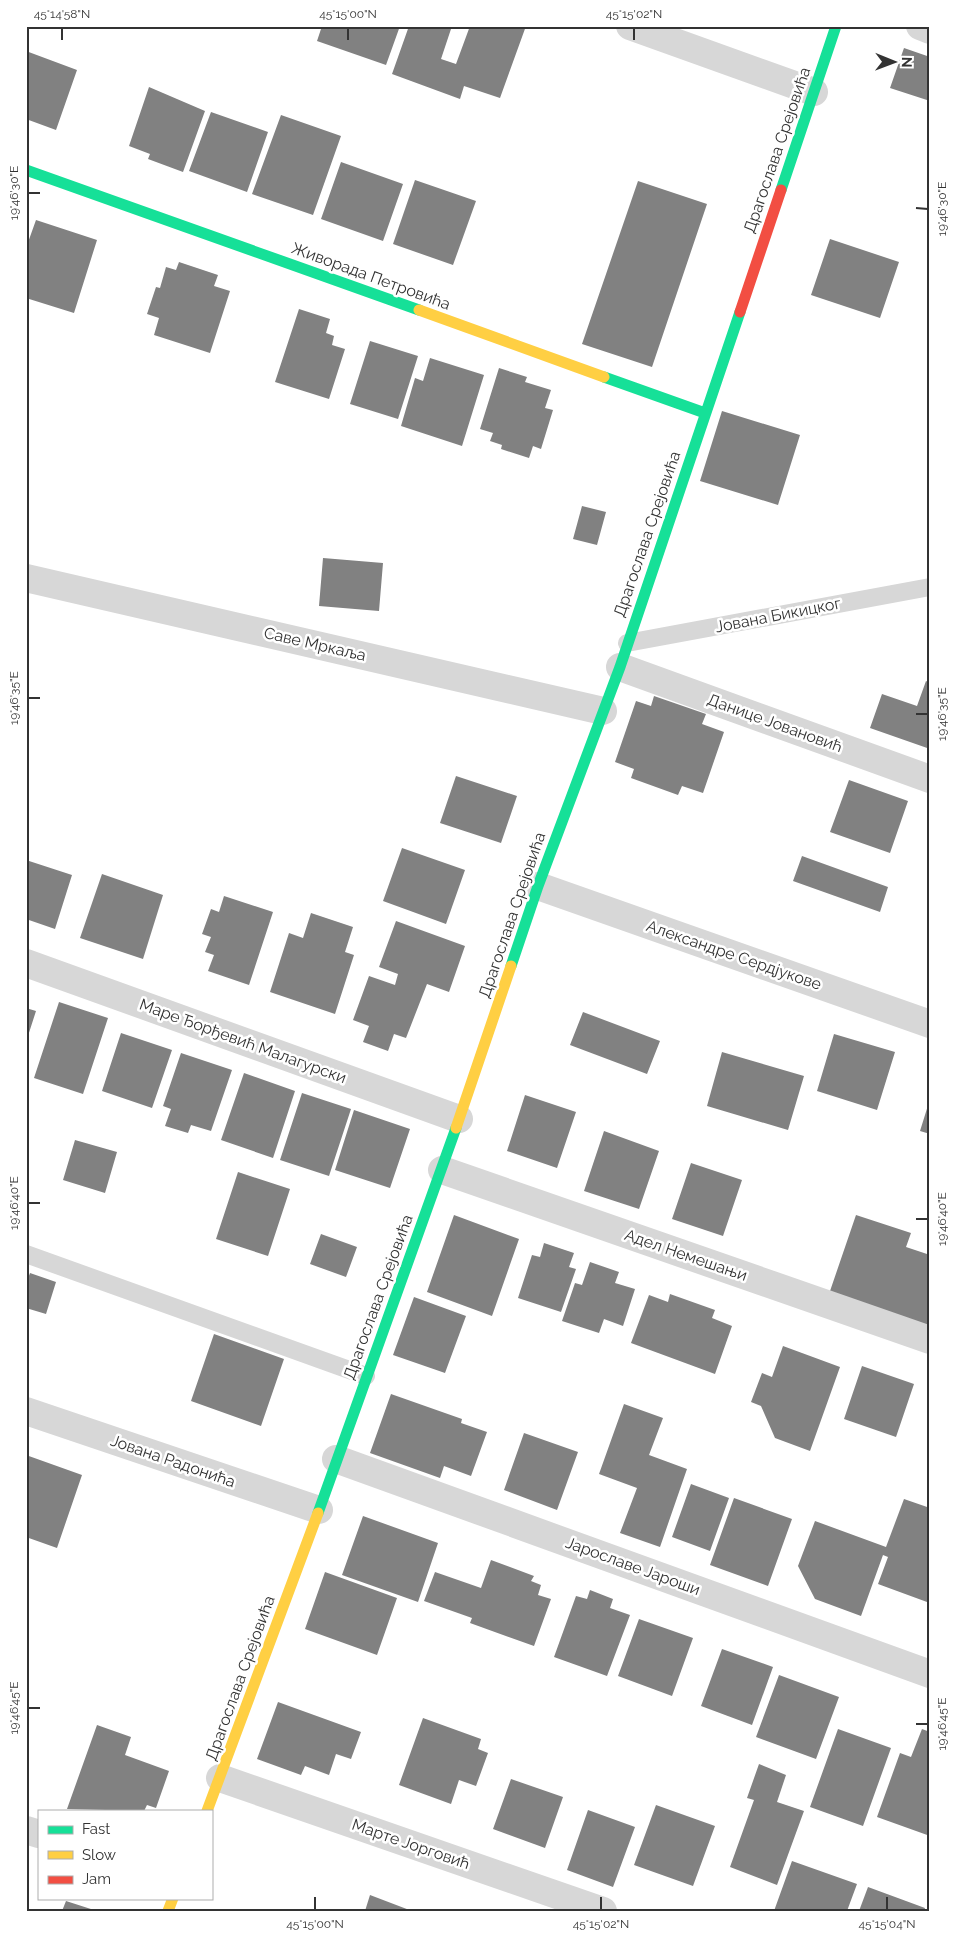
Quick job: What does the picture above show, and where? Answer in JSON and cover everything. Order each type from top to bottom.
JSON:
[{"type":"street","points":[[630,26],[814,92]]},
{"type":"street","name":"Драгослава Срејовића","points":[[206,1810],[319,1510],[442,1170],[538,886],[624,655],[836,26]]},
{"type":"street","points":[[920,26],[930,30]]},
{"type":"street","name":"Живорада Петровића","points":[[26,170],[705,413]]},
{"type":"street","name":"Саве Мркаља","points":[[26,578],[603,711]]},
{"type":"street","name":"Данице Јовановић","points":[[624,655],[930,779]]},
{"type":"street","name":"Александре Сердјукове","points":[[538,886],[930,1024]]},
{"type":"street","name":"Маре Ђорђевић Малагурски","points":[[26,963],[459,1119]]},
{"type":"street","name":"Адел Немешањи","points":[[442,1170],[930,1340]]},
{"type":"street","name":"Јована Радонића","points":[[26,1411],[319,1510]]},
{"type":"street","name":"Јарославе Јароши","points":[[336,1459],[930,1674]]},
{"type":"street","name":"Марте Јорговић","points":[[220,1778],[603,1911]]},
{"type":"street","points":[[26,1830],[38,1834]]},
{"type":"lane","name":"Јована Бикицког","points":[[624,655],[930,587]]},
{"type":"lane","points":[[26,1254],[366,1376]]},
{"type":"building","points":[[322,26],[400,26],[386,65],[317,41]]},
{"type":"building","points":[[409,26],[452,26],[441,59],[456,64],[470,26],[526,26],[500,98],[464,86],[460,99],[392,74]]},
{"type":"building","points":[[904,48],[930,57],[930,101],[890,88]]},
{"type":"building","points":[[26,51],[77,70],[56,130],[26,119]]},
{"type":"building","points":[[149,87],[205,111],[183,172],[148,159],[150,154],[129,146]]},
{"type":"building","points":[[211,112],[268,132],[247,192],[189,171]]},
{"type":"building","points":[[281,115],[341,136],[313,215],[252,194]]},
{"type":"building","points":[[341,162],[403,184],[383,241],[321,219]]},
{"type":"building","points":[[415,180],[476,201],[453,265],[393,244]]},
{"type":"building","points":[[638,181],[707,204],[652,367],[582,344]]},
{"type":"building","points":[[36,220],[97,240],[74,313],[26,298],[26,248]]},
{"type":"building","points":[[830,239],[899,262],[880,318],[811,295]]},
{"type":"building","points":[[179,262],[218,275],[214,286],[230,291],[210,353],[154,335],[159,318],[147,314],[156,287],[160,288],[166,267],[176,270]]},
{"type":"building","points":[[299,309],[330,319],[326,333],[334,336],[332,345],[345,349],[329,399],[275,382]]},
{"type":"building","points":[[370,341],[418,356],[398,419],[350,404]]},
{"type":"building","points":[[430,358],[484,375],[462,446],[401,426],[415,378],[423,381]]},
{"type":"building","points":[[499,368],[527,377],[525,382],[551,390],[545,408],[553,410],[541,449],[533,446],[529,458],[501,449],[502,445],[490,441],[493,433],[480,429]]},
{"type":"building","points":[[722,411],[800,435],[778,505],[700,481]]},
{"type":"building","points":[[582,506],[606,512],[597,545],[573,539]]},
{"type":"building","points":[[323,558],[383,563],[379,611],[319,606]]},
{"type":"building","points":[[926,681],[930,683],[930,749],[870,728],[882,694],[917,706]]},
{"type":"building","points":[[654,696],[706,714],[702,724],[724,732],[703,793],[682,786],[678,795],[631,778],[634,769],[615,762],[636,701],[651,706]]},
{"type":"building","points":[[456,776],[517,796],[501,843],[440,823]]},
{"type":"building","points":[[849,780],[908,801],[890,853],[830,832]]},
{"type":"building","points":[[402,848],[465,870],[446,924],[383,901]]},
{"type":"building","points":[[802,856],[888,887],[880,912],[793,881]]},
{"type":"building","points":[[26,860],[72,875],[55,929],[26,919]]},
{"type":"building","points":[[102,874],[163,895],[143,959],[80,938]]},
{"type":"building","points":[[224,896],[273,912],[249,985],[208,971],[214,955],[205,952],[211,937],[202,934],[211,909],[219,912]]},
{"type":"building","points":[[311,913],[353,927],[345,952],[354,955],[335,1014],[270,992],[289,933],[303,938]]},
{"type":"building","points":[[396,921],[465,946],[449,992],[427,984],[406,1038],[394,1034],[388,1051],[363,1042],[369,1026],[353,1020],[369,976],[395,985],[398,974],[379,967]]},
{"type":"building","points":[[59,1002],[108,1018],[83,1094],[34,1078]]},
{"type":"building","points":[[26,1008],[36,1011],[27,1039],[26,1039]]},
{"type":"building","points":[[583,1012],[660,1041],[647,1074],[570,1045]]},
{"type":"building","points":[[121,1033],[172,1050],[152,1108],[102,1091]]},
{"type":"building","points":[[834,1034],[895,1052],[877,1110],[817,1091]]},
{"type":"building","points":[[722,1052],[804,1076],[788,1130],[707,1106]]},
{"type":"building","points":[[181,1053],[232,1070],[211,1131],[191,1125],[188,1133],[165,1126],[171,1109],[163,1106]]},
{"type":"building","points":[[244,1073],[295,1091],[273,1158],[221,1140]]},
{"type":"building","points":[[302,1093],[351,1109],[329,1176],[280,1160]]},
{"type":"building","points":[[525,1095],[576,1112],[557,1168],[507,1151]]},
{"type":"building","points":[[930,1099],[930,1134],[920,1131]]},
{"type":"building","points":[[354,1110],[410,1129],[390,1188],[335,1170]]},
{"type":"building","points":[[604,1131],[659,1151],[639,1209],[584,1191]]},
{"type":"building","points":[[75,1140],[117,1152],[105,1193],[63,1180]]},
{"type":"building","points":[[691,1163],[742,1180],[723,1236],[672,1219]]},
{"type":"building","points":[[238,1172],[290,1189],[268,1256],[216,1239]]},
{"type":"building","points":[[454,1215],[519,1239],[492,1316],[427,1292]]},
{"type":"building","points":[[856,1215],[911,1233],[906,1247],[930,1255],[930,1329],[829,1294]]},
{"type":"building","points":[[321,1234],[357,1247],[346,1277],[310,1264]]},
{"type":"building","points":[[544,1243],[574,1253],[569,1267],[576,1269],[561,1312],[518,1298],[532,1255],[540,1257]]},
{"type":"building","points":[[590,1262],[619,1272],[615,1283],[635,1289],[623,1326],[604,1319],[599,1333],[562,1321],[575,1283],[582,1285]]},
{"type":"building","points":[[30,1273],[56,1282],[46,1314],[26,1308],[26,1284]]},
{"type":"building","points":[[670,1294],[715,1310],[712,1318],[732,1326],[715,1374],[631,1343],[649,1295],[668,1302]]},
{"type":"building","points":[[414,1297],[466,1316],[445,1373],[393,1355]]},
{"type":"building","points":[[214,1334],[284,1359],[261,1426],[191,1401]]},
{"type":"building","points":[[783,1346],[840,1367],[810,1451],[775,1438],[761,1406],[751,1402],[762,1373],[772,1377]]},
{"type":"building","points":[[862,1366],[914,1384],[896,1437],[844,1419]]},
{"type":"building","points":[[391,1394],[462,1419],[461,1423],[487,1432],[471,1476],[444,1466],[440,1478],[370,1453]]},
{"type":"building","points":[[624,1404],[663,1418],[649,1455],[687,1469],[660,1547],[620,1533],[637,1488],[599,1474]]},
{"type":"building","points":[[524,1433],[578,1452],[557,1510],[504,1490]]},
{"type":"building","points":[[26,1455],[82,1475],[57,1548],[26,1537]]},
{"type":"building","points":[[691,1484],[729,1498],[710,1551],[672,1537]]},
{"type":"building","points":[[734,1498],[792,1519],[768,1586],[710,1565]]},
{"type":"building","points":[[904,1499],[930,1508],[930,1595],[927,1602],[878,1584],[888,1557],[883,1555],[861,1616],[815,1599],[798,1566],[815,1521],[886,1547]]},
{"type":"building","points":[[363,1516],[438,1543],[418,1602],[342,1575]]},
{"type":"building","points":[[491,1560],[534,1576],[531,1581],[541,1585],[538,1595],[551,1599],[534,1646],[470,1623],[472,1618],[424,1601],[435,1572],[481,1588]]},
{"type":"building","points":[[325,1572],[397,1598],[377,1655],[305,1629]]},
{"type":"building","points":[[590,1590],[613,1599],[610,1608],[630,1615],[607,1676],[554,1657],[576,1596],[587,1599]]},
{"type":"building","points":[[639,1619],[693,1638],[672,1696],[618,1676]]},
{"type":"building","points":[[722,1649],[773,1667],[752,1725],[701,1706]]},
{"type":"building","points":[[779,1675],[839,1697],[816,1759],[756,1737]]},
{"type":"building","points":[[278,1702],[361,1732],[351,1759],[336,1754],[329,1775],[305,1766],[301,1775],[257,1759]]},
{"type":"building","points":[[423,1718],[481,1739],[478,1749],[488,1753],[476,1786],[459,1780],[451,1804],[399,1785]]},
{"type":"building","points":[[97,1725],[131,1737],[125,1755],[169,1771],[156,1808],[147,1805],[144,1810],[67,1809]]},
{"type":"building","points":[[838,1729],[891,1748],[863,1826],[810,1807]]},
{"type":"building","points":[[922,1729],[930,1732],[930,1836],[877,1817],[900,1753],[911,1757]]},
{"type":"building","points":[[759,1764],[786,1775],[777,1802],[804,1811],[777,1885],[730,1867],[754,1800],[747,1798]]},
{"type":"building","points":[[511,1779],[563,1797],[545,1848],[493,1829]]},
{"type":"building","points":[[656,1805],[715,1826],[693,1886],[634,1865]]},
{"type":"building","points":[[588,1810],[635,1827],[613,1887],[567,1870]]},
{"type":"building","points":[[792,1861],[857,1884],[847,1911],[774,1911]]},
{"type":"building","points":[[868,1887],[925,1908],[924,1911],[859,1911]]},
{"type":"building","points":[[370,1895],[412,1911],[365,1911]]},
{"type":"building","points":[[66,1901],[94,1910],[94,1911],[62,1911]]},
{"type":"traffic: fast","points":[[781,190],[836,26]]},
{"type":"traffic: fast","points":[[26,170],[419,310]]},
{"type":"traffic: fast","points":[[511,966],[538,886],[620,667],[740,312]]},
{"type":"traffic: fast","points":[[604,377],[705,413]]},
{"type":"traffic: fast","points":[[318,1513],[456,1128]]},
{"type":"traffic: slow","points":[[419,310],[604,377]]},
{"type":"traffic: slow","points":[[456,1128],[511,966]]},
{"type":"traffic: slow","points":[[207,1810],[318,1513]]},
{"type":"traffic: slow","points":[[168,1911],[172,1900]]},
{"type":"traffic: jam","points":[[740,312],[781,190]]}]
